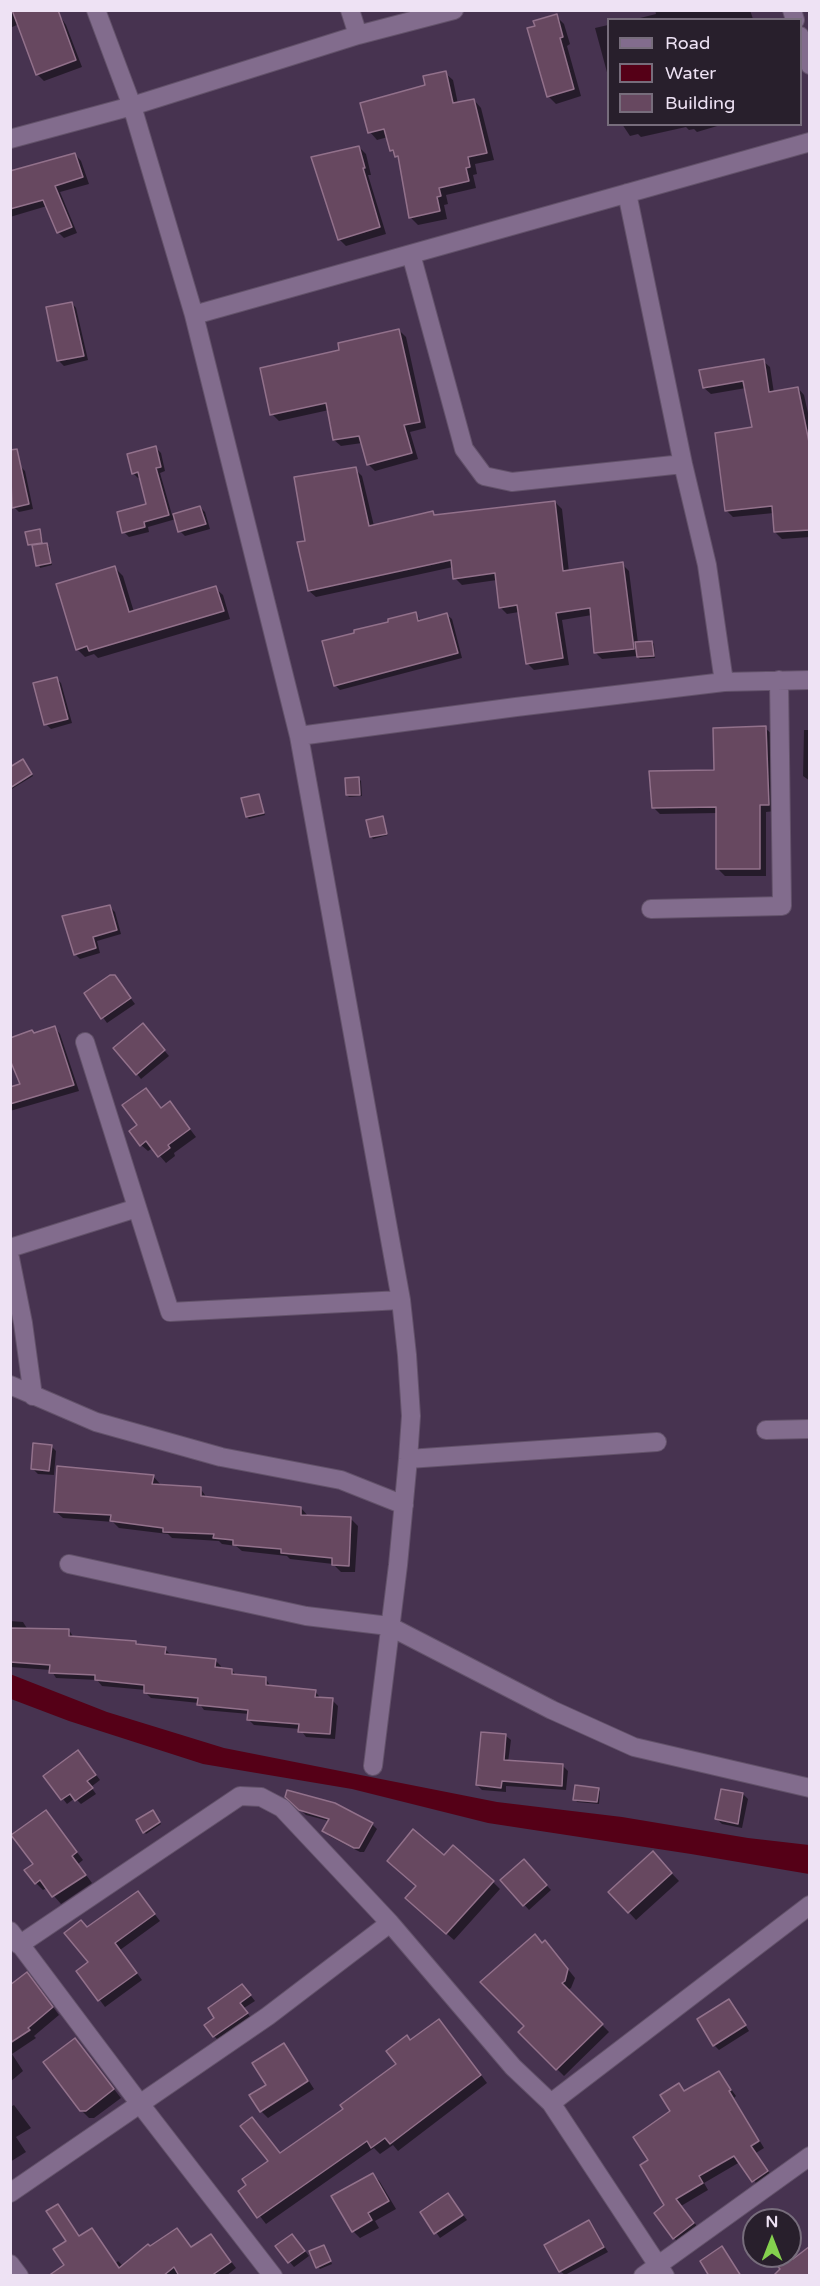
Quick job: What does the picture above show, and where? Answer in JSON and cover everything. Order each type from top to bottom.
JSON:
[{"type":"street","points":[[96,10],[132,105],[194,315],[299,736],[401,1300],[411,1416],[398,1565],[373,1766]]},
{"type":"street","points":[[350,10],[358,35]]},
{"type":"street","points":[[10,140],[358,35],[454,10]]},
{"type":"street","points":[[802,39],[810,65]]},
{"type":"street","points":[[194,315],[810,142]]},
{"type":"street","points":[[627,193],[706,565],[724,682]]},
{"type":"street","points":[[411,254],[464,449],[484,476],[512,482],[683,464]]},
{"type":"street","points":[[651,909],[782,906],[779,680]]},
{"type":"street","points":[[299,736],[724,682],[810,680]]},
{"type":"street","points":[[85,1042],[170,1312],[401,1300]]},
{"type":"street","points":[[10,1248],[137,1208]]},
{"type":"street","points":[[10,1258],[23,1323],[33,1396]]},
{"type":"street","points":[[10,1385],[96,1422],[221,1457],[341,1480],[404,1505]]},
{"type":"street","points":[[766,1430],[810,1429]]},
{"type":"street","points":[[408,1459],[657,1442]]},
{"type":"street","points":[[69,1564],[306,1616],[389,1626],[552,1710],[634,1747],[810,1788]]},
{"type":"street","points":[[273,2276],[15,1938],[240,1796],[261,1797],[282,1808],[390,1923],[513,2067],[551,2103],[655,2272],[810,2156]]},
{"type":"street","points":[[551,2103],[810,1905]]},
{"type":"street","points":[[10,2193],[268,2016],[390,1923]]},
{"type":"street","points":[[10,2264],[19,2276]]},
{"type":"water","points":[[10,1674],[107,1712],[224,1748],[497,1802],[622,1817],[748,1838],[809,1845],[809,1874],[488,1823],[352,1789],[203,1764],[69,1721],[11,1699]]},
{"type":"building","points":[[12,10],[58,10],[76,60],[36,75]]},
{"type":"building","points":[[557,14],[563,37],[560,38],[574,89],[547,97],[527,28],[535,26],[533,21]]},
{"type":"building","points":[[446,71],[453,103],[474,99],[487,153],[468,157],[470,167],[466,168],[469,181],[439,188],[441,196],[437,197],[440,211],[409,218],[398,156],[395,157],[393,150],[390,151],[384,129],[368,133],[360,103],[425,85],[423,76]]},
{"type":"building","points":[[359,146],[380,227],[338,240],[311,157]]},
{"type":"building","points":[[75,153],[83,177],[55,186],[72,227],[57,233],[43,200],[10,209],[10,171]]},
{"type":"building","points":[[72,302],[84,356],[57,361],[46,307]]},
{"type":"building","points":[[399,329],[420,422],[404,425],[412,453],[367,465],[359,436],[333,440],[326,403],[270,415],[260,368],[339,350],[338,343]]},
{"type":"building","points":[[764,359],[769,392],[798,387],[810,447],[810,530],[774,532],[772,506],[725,511],[715,433],[752,427],[743,381],[703,388],[699,370]]},
{"type":"building","points":[[156,446],[161,467],[156,468],[169,515],[144,522],[145,527],[122,533],[117,512],[146,504],[138,472],[132,474],[127,454]]},
{"type":"building","points":[[17,449],[29,504],[12,508],[10,450]]},
{"type":"building","points":[[356,467],[369,526],[433,511],[434,515],[555,501],[563,571],[623,562],[634,649],[594,653],[590,608],[556,613],[563,658],[526,664],[517,605],[499,608],[495,573],[453,579],[451,560],[308,591],[297,542],[305,541],[294,477]]},
{"type":"building","points":[[200,506],[206,524],[178,532],[173,514]]},
{"type":"building","points":[[40,529],[42,543],[28,545],[25,532]]},
{"type":"building","points":[[47,543],[51,563],[36,566],[32,545]]},
{"type":"building","points":[[115,566],[129,612],[216,586],[224,611],[89,651],[87,646],[76,650],[56,584]]},
{"type":"building","points":[[416,612],[418,621],[447,613],[458,653],[334,686],[322,641]]},
{"type":"building","points":[[652,641],[654,656],[637,657],[635,642]]},
{"type":"building","points":[[57,677],[68,719],[44,725],[33,683]]},
{"type":"building","points":[[766,726],[769,805],[760,805],[760,869],[716,869],[716,807],[652,808],[649,771],[714,770],[713,728]]},
{"type":"building","points":[[23,759],[32,774],[10,788],[10,767]]},
{"type":"building","points":[[359,777],[360,795],[346,795],[345,778]]},
{"type":"building","points":[[259,794],[264,813],[246,817],[241,798]]},
{"type":"building","points":[[383,816],[387,834],[370,837],[366,820]]},
{"type":"building","points":[[110,905],[117,930],[93,937],[96,948],[74,955],[62,916]]},
{"type":"building","points":[[110,975],[115,975],[131,998],[101,1019],[84,993]]},
{"type":"building","points":[[143,1023],[165,1050],[136,1075],[113,1048]]},
{"type":"building","points":[[55,1026],[74,1085],[10,1104],[10,1087],[20,1084],[10,1060],[10,1038],[32,1030],[34,1033]]},
{"type":"building","points":[[146,1088],[161,1108],[170,1101],[190,1129],[168,1145],[170,1148],[158,1157],[146,1141],[140,1146],[129,1131],[137,1125],[122,1105]]},
{"type":"building","points":[[33,1443],[52,1445],[49,1471],[31,1469]]},
{"type":"building","points":[[57,1466],[154,1475],[152,1484],[201,1487],[201,1496],[301,1507],[301,1515],[351,1517],[349,1566],[332,1565],[332,1558],[281,1553],[281,1549],[233,1545],[233,1540],[213,1538],[214,1534],[163,1532],[163,1528],[110,1521],[111,1515],[54,1512]]},
{"type":"building","points":[[10,1628],[69,1629],[69,1636],[136,1641],[136,1644],[166,1647],[165,1654],[216,1659],[215,1667],[232,1669],[232,1674],[266,1677],[266,1685],[316,1690],[315,1697],[333,1698],[330,1734],[298,1732],[299,1724],[247,1720],[248,1710],[197,1705],[198,1698],[144,1693],[144,1685],[95,1680],[95,1675],[49,1673],[50,1665],[10,1662]]},
{"type":"building","points":[[481,1732],[506,1734],[504,1760],[563,1764],[562,1786],[502,1781],[501,1788],[476,1785]]},
{"type":"building","points":[[78,1750],[96,1775],[87,1781],[93,1788],[75,1801],[70,1794],[61,1800],[43,1776]]},
{"type":"building","points":[[575,1785],[599,1788],[597,1802],[573,1800]]},
{"type":"building","points":[[721,1789],[743,1793],[738,1824],[715,1819]]},
{"type":"building","points":[[287,1790],[335,1803],[373,1823],[359,1848],[354,1848],[322,1831],[329,1819],[299,1810],[285,1797]]},
{"type":"building","points":[[46,1810],[77,1852],[72,1856],[86,1875],[52,1897],[40,1880],[35,1884],[24,1870],[33,1864],[11,1835]]},
{"type":"building","points":[[153,1810],[160,1822],[143,1833],[136,1820]]},
{"type":"building","points":[[413,1829],[444,1855],[453,1845],[494,1881],[446,1934],[405,1898],[416,1886],[387,1861]]},
{"type":"building","points":[[653,1851],[672,1873],[628,1913],[608,1892]]},
{"type":"building","points":[[524,1859],[547,1885],[523,1906],[500,1880]]},
{"type":"building","points":[[138,1891],[155,1914],[115,1943],[137,1973],[98,2001],[76,1971],[88,1962],[64,1933],[81,1920],[87,1927]]},
{"type":"building","points":[[535,1934],[542,1943],[545,1940],[568,1969],[565,1981],[562,1983],[603,2024],[556,2070],[518,2032],[524,2026],[480,1982]]},
{"type":"building","points":[[27,1972],[53,2007],[28,2028],[30,2030],[10,2043],[10,1985]]},
{"type":"building","points":[[242,1984],[251,1995],[240,2003],[248,2013],[213,2037],[204,2025],[214,2018],[208,2008]]},
{"type":"building","points":[[729,1999],[746,2025],[713,2046],[697,2019]]},
{"type":"building","points":[[439,2019],[481,2075],[390,2144],[385,2138],[371,2148],[367,2141],[257,2218],[238,2191],[246,2185],[242,2179],[268,2161],[240,2126],[252,2117],[280,2153],[343,2109],[340,2105],[396,2064],[386,2051],[407,2035],[410,2040]]},
{"type":"building","points":[[75,2038],[114,2089],[86,2111],[80,2111],[43,2062]]},
{"type":"building","points":[[284,2043],[308,2081],[260,2112],[249,2095],[266,2085],[252,2063]]},
{"type":"building","points":[[719,2071],[759,2141],[751,2146],[768,2171],[752,2182],[734,2156],[699,2176],[703,2183],[676,2199],[694,2223],[673,2239],[654,2213],[664,2205],[640,2165],[648,2160],[633,2137],[670,2111],[660,2095],[679,2083],[684,2091]]},
{"type":"building","points":[[373,2173],[389,2201],[368,2213],[372,2220],[352,2232],[331,2196]]},
{"type":"building","points":[[448,2193],[463,2215],[434,2234],[420,2212]]},
{"type":"building","points":[[58,2204],[79,2236],[92,2228],[119,2268],[148,2244],[150,2246],[177,2228],[191,2247],[211,2234],[231,2262],[211,2276],[179,2276],[174,2267],[163,2276],[48,2276],[64,2265],[53,2249],[66,2241],[46,2211]]},
{"type":"building","points":[[589,2220],[604,2247],[559,2272],[544,2245]]},
{"type":"building","points":[[292,2234],[305,2251],[288,2263],[275,2246]]},
{"type":"building","points":[[324,2245],[331,2261],[316,2268],[309,2251]]},
{"type":"building","points":[[722,2246],[741,2276],[709,2276],[700,2261]]},
{"type":"building","points":[[810,2246],[810,2276],[773,2276],[779,2268],[802,2268],[802,2252]]}]
